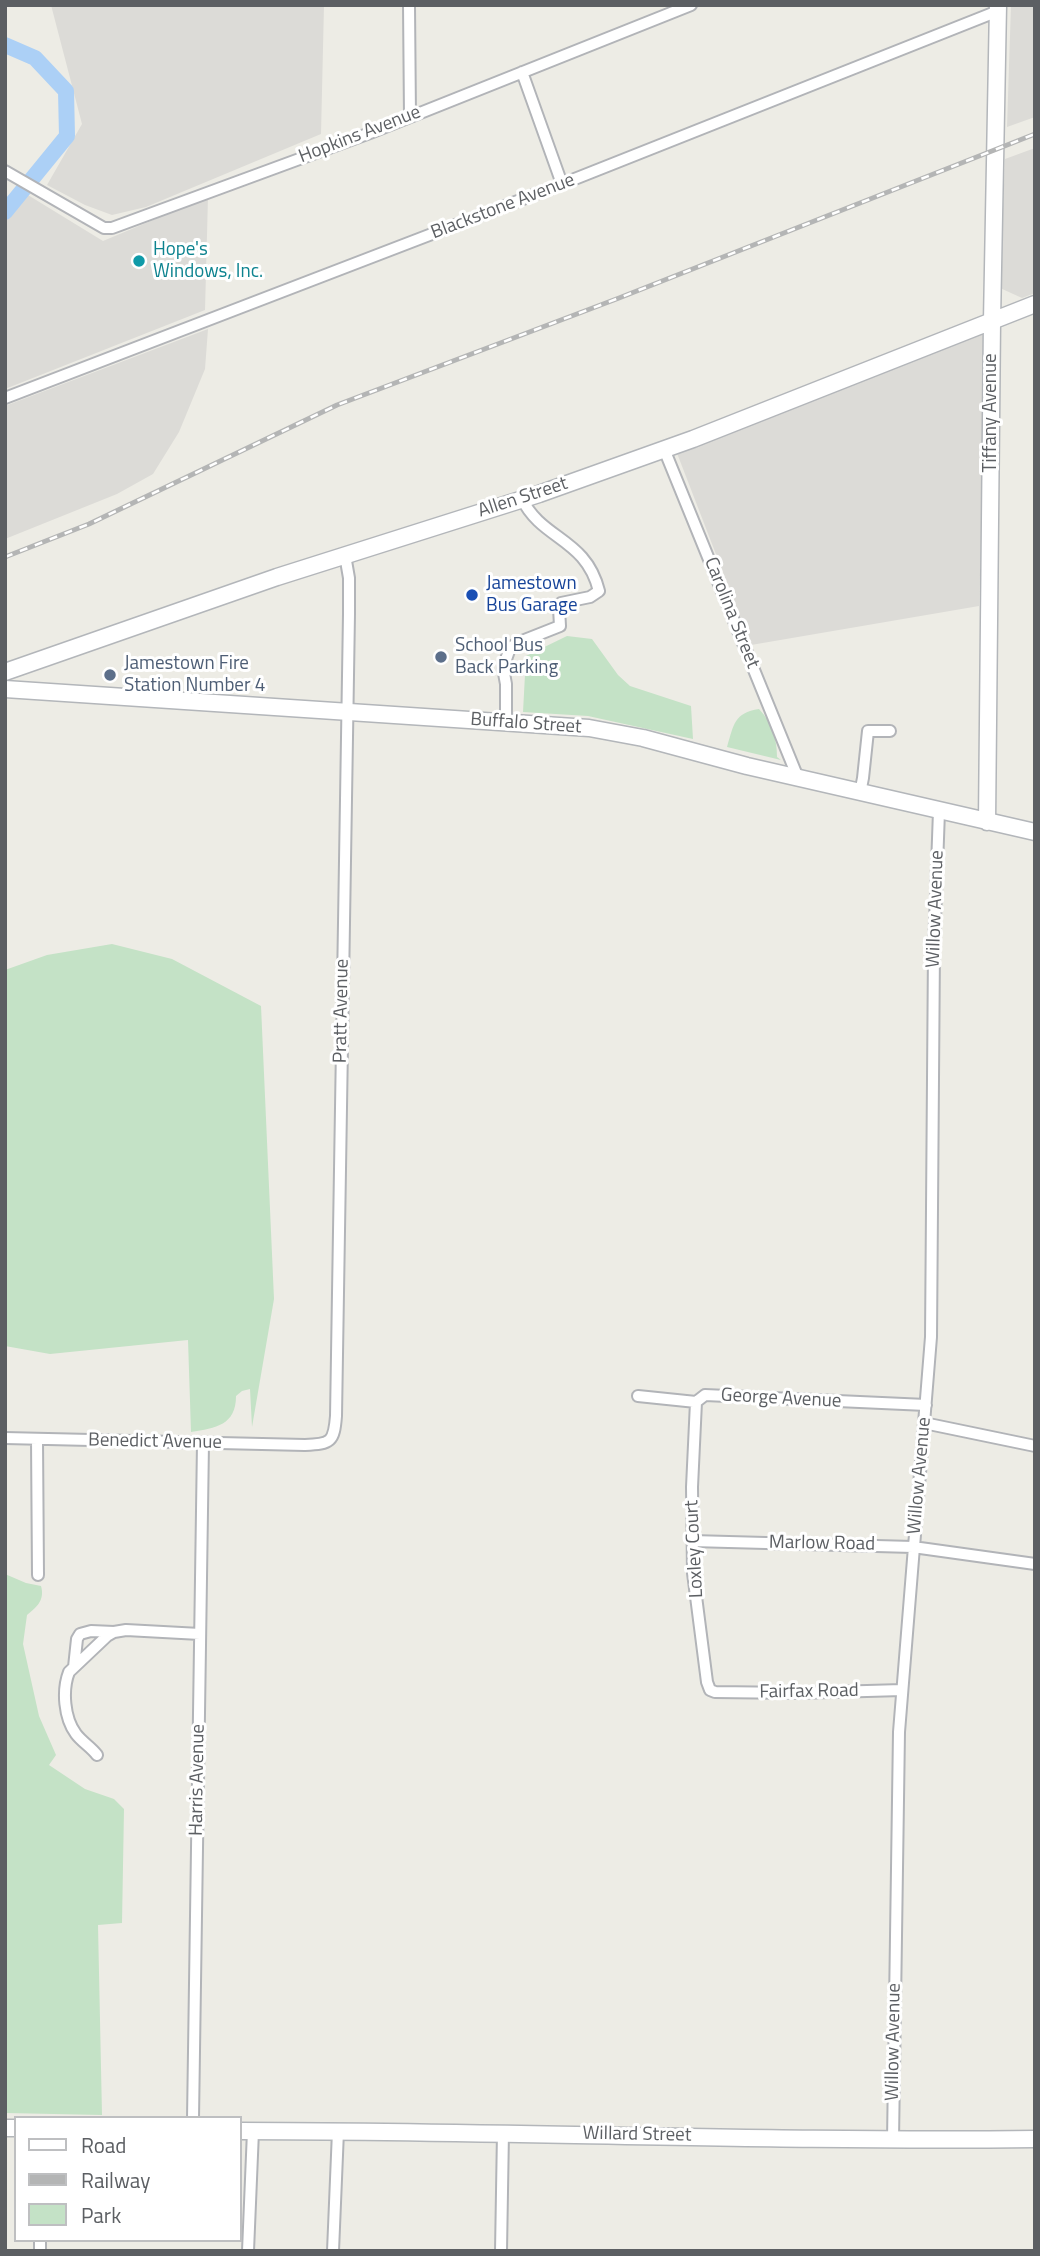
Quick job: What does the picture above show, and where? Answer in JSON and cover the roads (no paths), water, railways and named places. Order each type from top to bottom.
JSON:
[{"type":"street","points":[[409,5],[410,117]]},
{"type":"street","name":"Hopkins Avenue","points":[[8,173],[104,228],[112,228],[410,117],[691,5]]},
{"type":"street","name":"Blackstone Avenue","points":[[5,398],[562,184],[998,8]]},
{"type":"street","name":"Tiffany Avenue","points":[[987,822],[998,8]]},
{"type":"street","points":[[522,72],[562,184]]},
{"type":"street","name":"Allen Street","points":[[5,671],[664,449],[1035,304]]},
{"type":"street","name":"Carolina Street","points":[[664,449],[798,778]]},
{"type":"street","points":[[506,723],[506,684],[503,668],[510,648],[513,644],[560,626],[561,603],[590,597],[599,591],[590,567],[578,551],[538,521],[522,499]]},
{"type":"street","name":"Pratt Avenue","points":[[305,1445],[329,1441],[334,1435],[335,1419],[349,578],[345,555]]},
{"type":"street","name":"Buffalo Street","points":[[5,689],[589,729],[627,734],[860,793],[1035,832]]},
{"type":"street","points":[[860,793],[868,731],[890,731]]},
{"type":"street","name":"Willow Avenue","points":[[893,2140],[895,1895],[902,1690],[930,1337],[934,949],[939,811]]},
{"type":"street","name":"George Avenue","points":[[638,1396],[696,1402],[705,1395],[926,1405]]},
{"type":"street","name":"Loxley Court","points":[[696,1402],[693,1573],[707,1682],[710,1690],[715,1692]]},
{"type":"street","points":[[924,1423],[1035,1446]]},
{"type":"street","name":"Benedict Avenue","points":[[5,1438],[305,1445]]},
{"type":"street","points":[[37,1439],[38,1575]]},
{"type":"street","name":"Harris Avenue","points":[[193,2116],[203,1443]]},
{"type":"street","name":"Marlow Road","points":[[692,1541],[913,1547],[1035,1564]]},
{"type":"street","points":[[74,1667],[79,1634],[126,1630],[200,1634]]},
{"type":"street","points":[[97,1755],[77,1735],[66,1712],[67,1678],[74,1667],[114,1632]]},
{"type":"street","name":"Fairfax Road","points":[[715,1692],[902,1690]]},
{"type":"street","points":[[246,2131],[248,2251]]},
{"type":"street","name":"Willard Street","points":[[246,2131],[893,2140],[1035,2139]]},
{"type":"street","points":[[332,2251],[338,2131]]},
{"type":"street","points":[[501,2251],[503,2133]]},
{"type":"waterway","points":[[5,45],[35,58],[66,91],[67,136],[5,212]]},
{"type":"railway","points":[[5,557],[89,524],[337,405],[619,298],[1035,134]]},
{"type":"place","name":"Hope's Windows, Inc.","points":[[139,261]]},
{"type":"place","name":"Jamestown Bus Garage","points":[[472,595]]},
{"type":"place","name":"School Bus Back Parking","points":[[441,657]]},
{"type":"place","name":"Jamestown Fire Station Number 4","points":[[110,675]]}]
